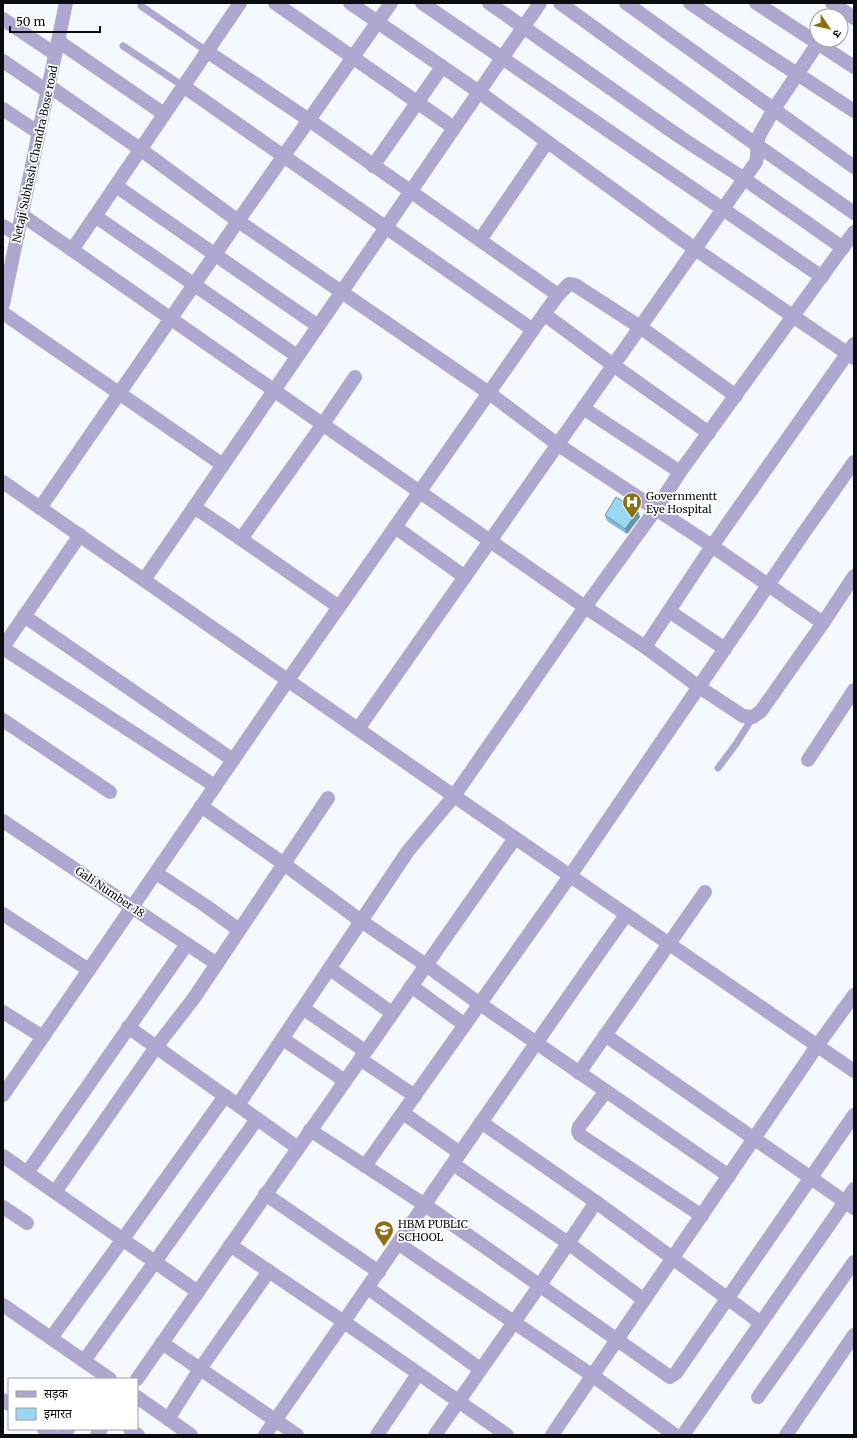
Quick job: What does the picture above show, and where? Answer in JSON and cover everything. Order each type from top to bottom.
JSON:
[{"type":"street","name":"Netaji Subhash Chandra Bose road","points":[[3,304],[6,276],[18,235],[66,3]]},
{"type":"street","points":[[72,250],[240,3]]},
{"type":"street","points":[[275,3],[454,128]]},
{"type":"street","points":[[350,3],[478,92],[695,249],[793,316],[852,352],[712,546],[645,646]]},
{"type":"street","points":[[40,508],[238,221],[392,3]]},
{"type":"street","points":[[422,3],[822,277]]},
{"type":"street","points":[[489,3],[680,137],[743,178],[843,248]]},
{"type":"street","points":[[144,580],[540,3]]},
{"type":"street","points":[[560,3],[758,146],[854,213]]},
{"type":"street","points":[[626,3],[854,167]]},
{"type":"street","points":[[690,3],[719,24],[798,73],[854,111]]},
{"type":"street","points":[[756,3],[809,35]]},
{"type":"street","points":[[3,19],[57,47],[164,114]]},
{"type":"street","points":[[358,729],[640,328],[743,178],[756,162],[758,138],[774,109],[814,48]]},
{"type":"street","points":[[828,48],[854,67]]},
{"type":"street","points":[[208,52],[309,120],[558,295]]},
{"type":"street","points":[[3,61],[140,149],[238,221],[489,393],[557,444],[712,546],[823,623]]},
{"type":"street","points":[[373,166],[442,67]]},
{"type":"street","points":[[183,86],[533,330]]},
{"type":"street","points":[[3,109],[39,133]]},
{"type":"street","points":[[480,240],[547,142]]},
{"type":"street","points":[[116,186],[318,326]]},
{"type":"street","points":[[22,215],[585,607],[645,646],[699,687],[742,716],[753,717],[761,711],[854,576]]},
{"type":"street","points":[[95,216],[297,356]]},
{"type":"street","points":[[3,226],[18,235]]},
{"type":"street","points":[[238,1106],[304,1009],[408,850],[454,796],[585,607],[656,509],[680,472],[854,232]]},
{"type":"street","points":[[3,1095],[288,680],[544,314],[558,295],[569,284],[575,285],[640,328],[736,396]]},
{"type":"street","points":[[3,313],[223,465]]},
{"type":"street","points":[[544,314],[709,433]]},
{"type":"street","points":[[241,539],[355,377]]},
{"type":"street","points":[[583,408],[680,472]]},
{"type":"street","points":[[365,1166],[570,876],[854,462]]},
{"type":"street","points":[[3,482],[626,915],[853,1069]]},
{"type":"street","points":[[194,507],[339,607]]},
{"type":"street","points":[[395,527],[465,576]]},
{"type":"street","points":[[80,535],[3,648],[215,786]]},
{"type":"street","points":[[669,611],[725,649]]},
{"type":"street","points":[[24,616],[233,760]]},
{"type":"street","points":[[808,760],[854,690]]},
{"type":"street","points":[[3,720],[110,792]]},
{"type":"street","points":[[55,1192],[156,1047],[194,998],[328,798]]},
{"type":"street","points":[[201,806],[284,864],[361,921],[729,1176]]},
{"type":"street","name":"Gali Number 18","points":[[3,821],[133,906],[217,964]]},
{"type":"street","points":[[138,1378],[515,838]]},
{"type":"street","points":[[156,873],[239,930]]},
{"type":"street","points":[[579,1072],[705,892]]},
{"type":"street","points":[[3,914],[89,970]]},
{"type":"street","points":[[265,1435],[399,1244],[535,1042],[626,915]]},
{"type":"street","points":[[27,1173],[187,944]]},
{"type":"street","points":[[330,969],[392,1013]]},
{"type":"street","points":[[411,986],[465,1024]]},
{"type":"street","points":[[552,1435],[854,995]]},
{"type":"street","points":[[304,1009],[415,1096]]},
{"type":"street","points":[[3,1012],[43,1038]]},
{"type":"street","points":[[128,1027],[298,1148]]},
{"type":"street","points":[[605,1035],[850,1205]]},
{"type":"street","points":[[283,1039],[344,1081]]},
{"type":"street","points":[[606,1091],[579,1127],[578,1131],[580,1134],[702,1216]]},
{"type":"street","points":[[51,1338],[124,1239],[225,1096]]},
{"type":"street","points":[[402,1113],[457,1158],[644,1300]]},
{"type":"street","points":[[310,1130],[425,1205],[670,1377],[673,1376],[728,1298],[854,1115]]},
{"type":"street","points":[[84,1361],[257,1119]]},
{"type":"street","points":[[481,1122],[596,1202],[761,1323]]},
{"type":"street","points":[[3,1156],[198,1292]]},
{"type":"street","points":[[683,1435],[761,1323],[850,1205],[854,1189]]},
{"type":"street","points":[[266,1194],[379,1272]]},
{"type":"street","points":[[435,1435],[596,1202]]},
{"type":"street","points":[[3,1207],[27,1223]]},
{"type":"street","points":[[399,1244],[593,1376],[675,1435]]},
{"type":"street","points":[[230,1245],[458,1401],[500,1433]]},
{"type":"street","points":[[758,1397],[854,1262]]},
{"type":"street","points":[[168,1419],[200,1369],[268,1271]]},
{"type":"street","points":[[368,1288],[480,1369]]},
{"type":"street","points":[[3,1305],[107,1378]]},
{"type":"street","points":[[786,1435],[854,1335]]},
{"type":"street","points":[[162,1343],[296,1435]]},
{"type":"street","points":[[377,1435],[418,1374]]},
{"type":"street","points":[[138,1399],[191,1435]]},
{"type":"lane","points":[[141,6],[208,52]]},
{"type":"lane","points":[[123,46],[183,86]]},
{"type":"lane","points":[[718,768],[736,744],[753,717]]},
{"type":"building","points":[[616,497],[638,511],[625,529],[605,515]]},
{"type":"place","name":"Governmentt Eye Hospital","points":[[632,519]]},
{"type":"place","name":"HBM PUBLIC SCHOOL","points":[[384,1247]]}]
